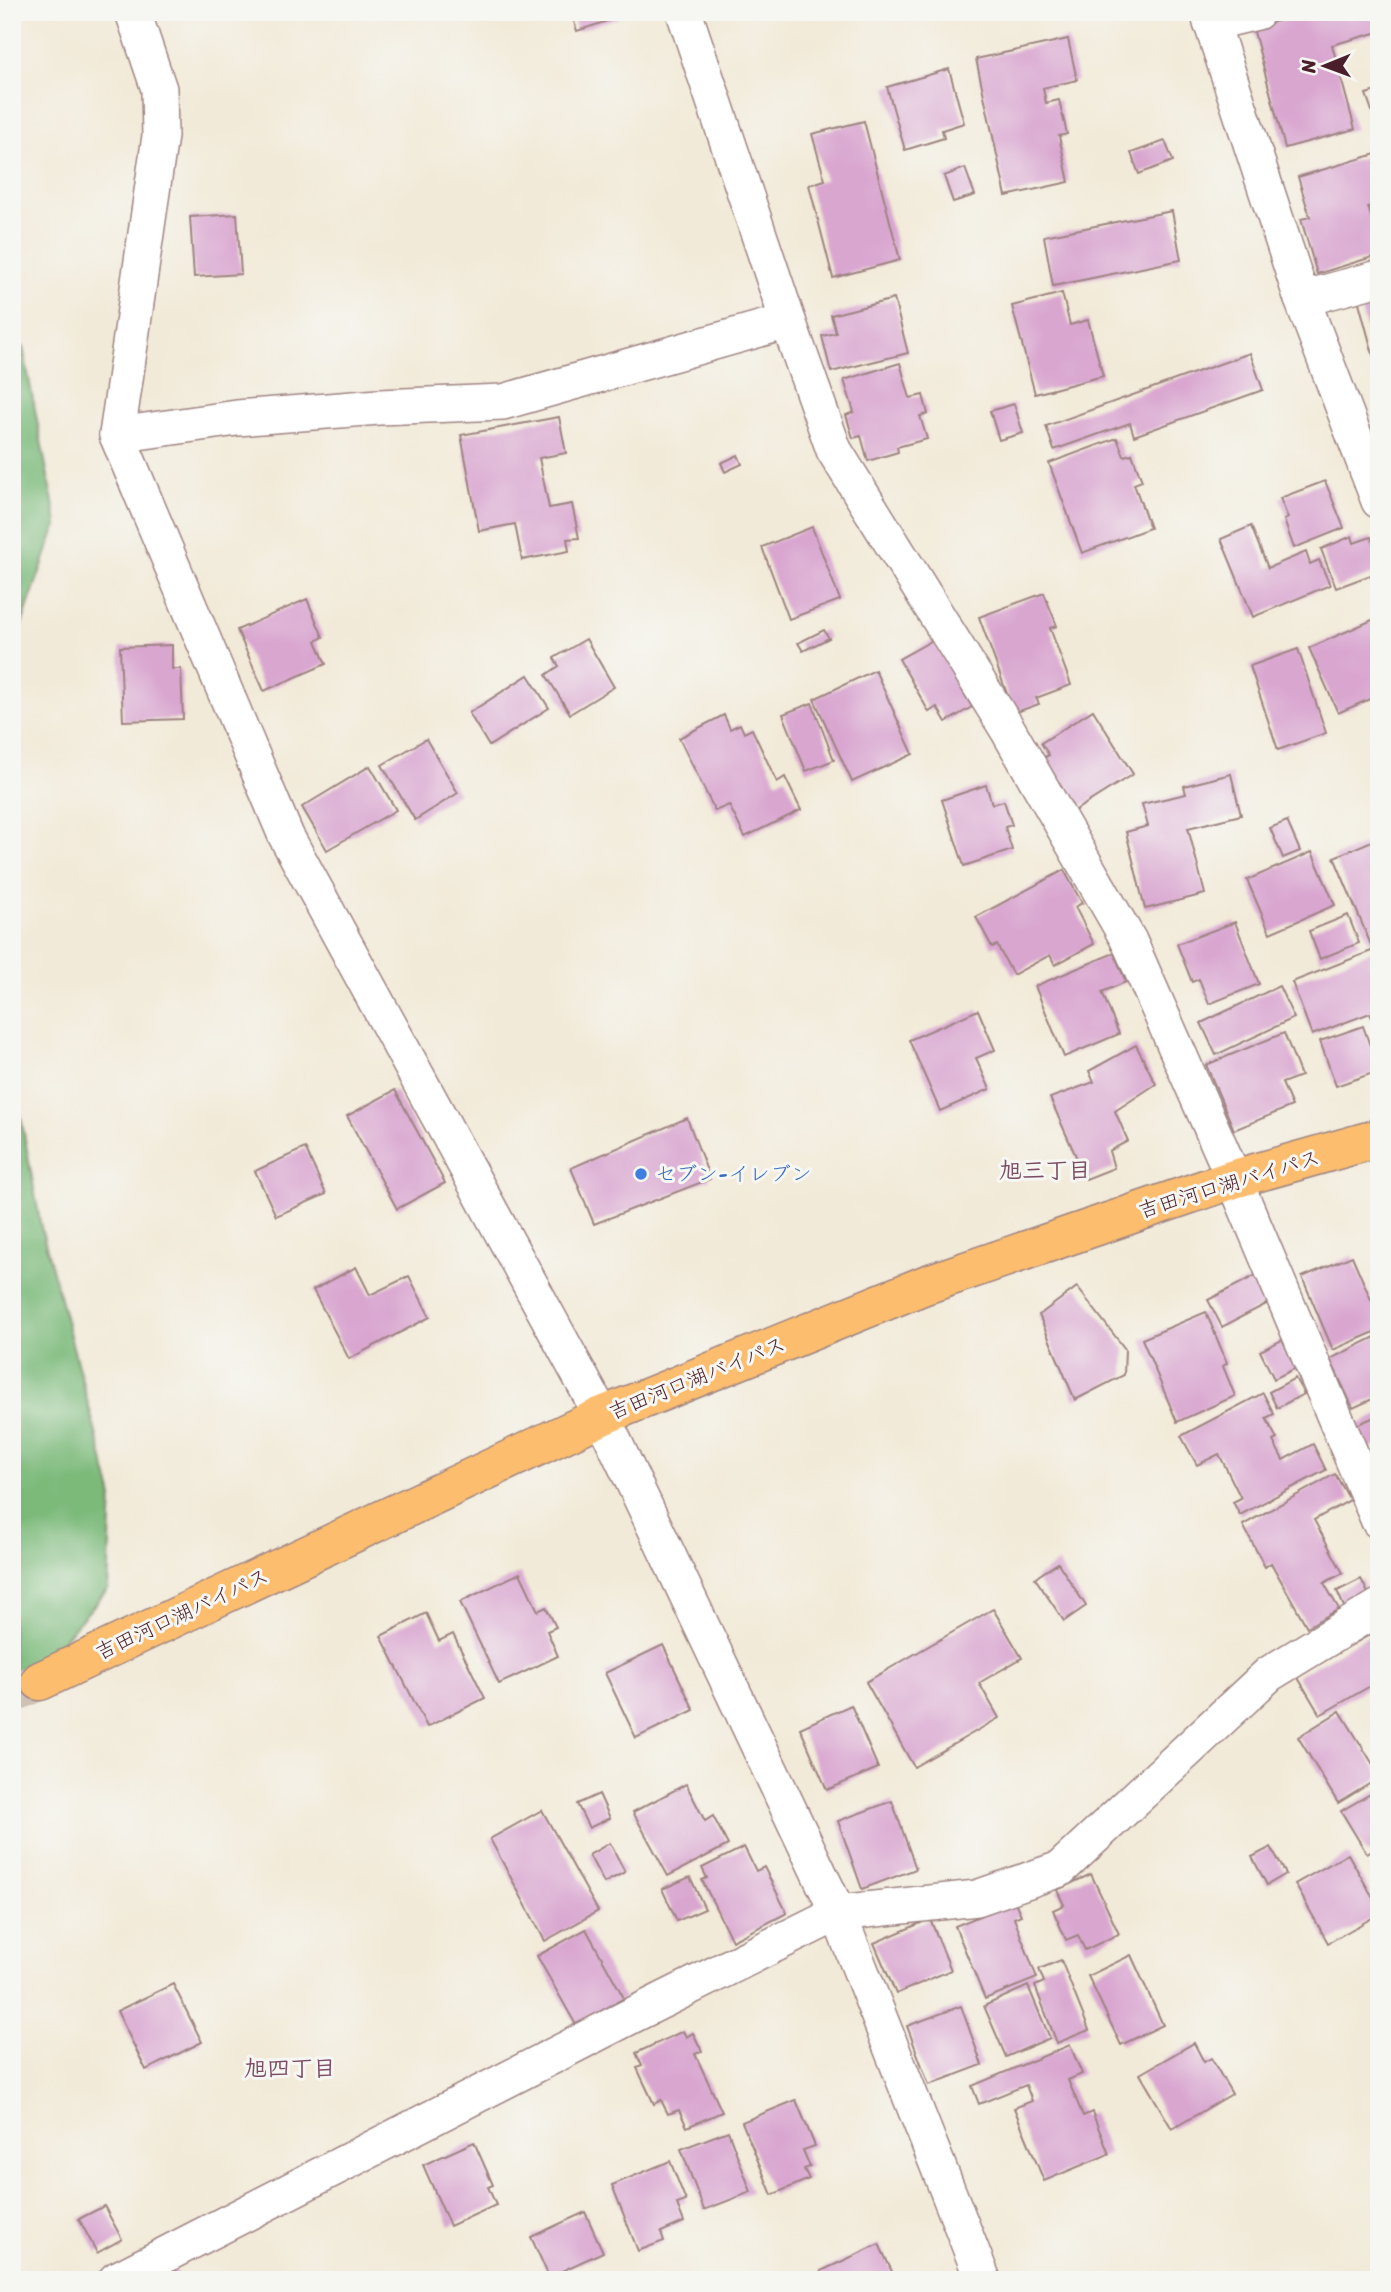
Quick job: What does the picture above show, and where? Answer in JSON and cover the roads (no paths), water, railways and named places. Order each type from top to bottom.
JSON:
[{"type":"highway","name":"吉田河口湖バイパス","points":[[40,1681],[602,1416],[925,1284],[1234,1179],[1379,1138]]},
{"type":"street","points":[[133,12],[159,89],[160,136],[117,435],[286,836],[602,1416],[838,1913],[983,2280]]},
{"type":"street","points":[[684,12],[834,450],[1008,730],[1129,941],[1234,1179],[1379,1521]]},
{"type":"street","points":[[1257,12],[1209,17],[1302,299],[1379,501]]},
{"type":"street","points":[[1302,299],[1379,278]]},
{"type":"street","points":[[117,435],[237,418],[379,407],[503,402],[788,321]]},
{"type":"street","points":[[116,2280],[838,1913],[977,1898],[1060,1869],[1269,1674],[1379,1607]]},
{"type":"tunnel","points":[[12,1694],[40,1681]]},
{"type":"place","name":"セブン-イレブン","points":[[641,1174]]},
{"type":"district","name":"旭三丁目","points":[[1045,1170]]},
{"type":"district","name":"旭四丁目","points":[[290,2068]]}]
